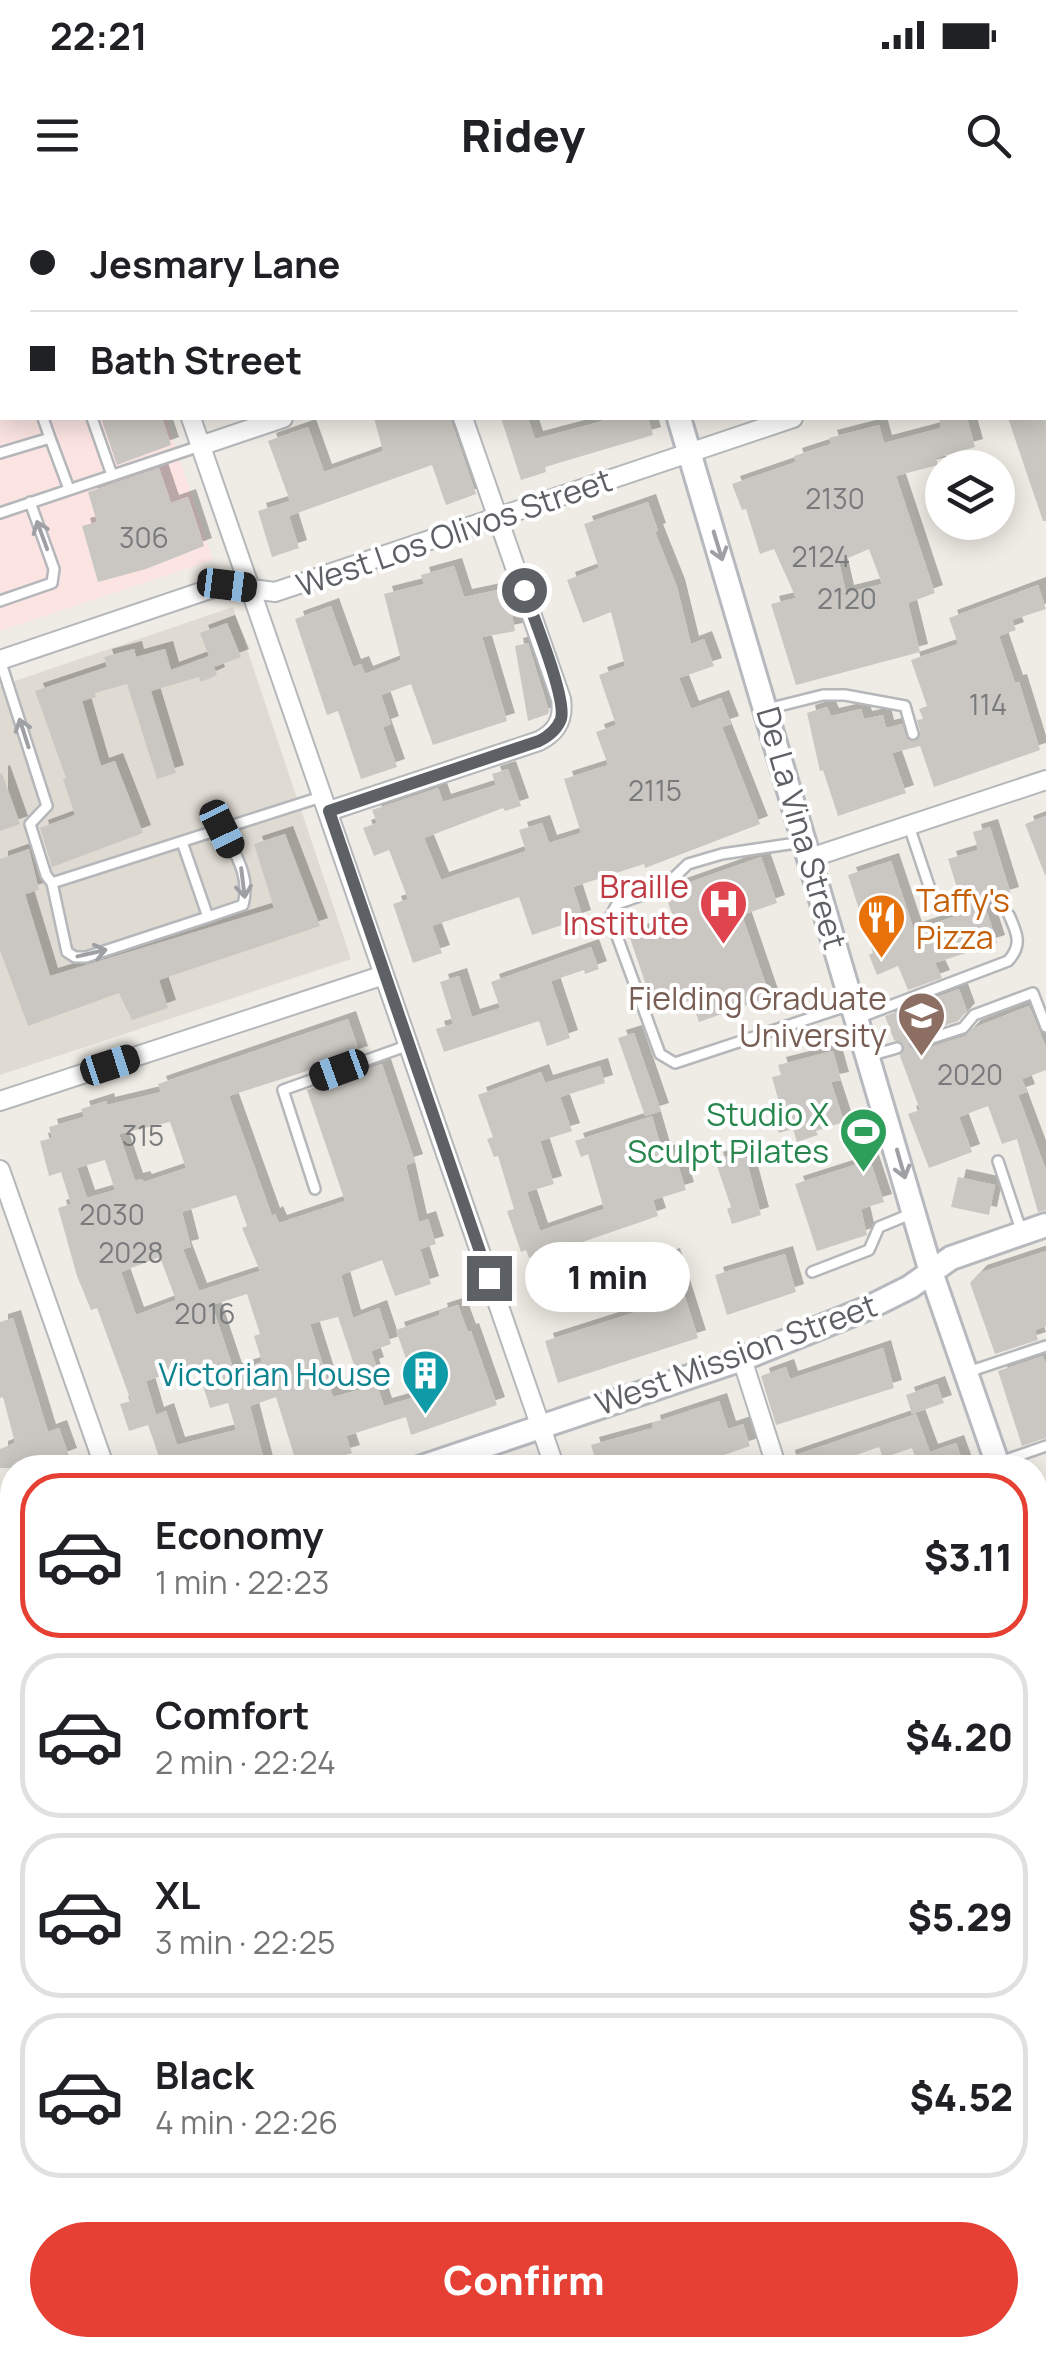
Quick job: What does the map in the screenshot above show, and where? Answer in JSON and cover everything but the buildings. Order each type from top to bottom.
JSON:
[{"type":"street","points":[[192,420],[551,1455]]},
{"type":"street","points":[[200,446],[277,420]]},
{"type":"street","points":[[326,804],[539,741],[556,729],[560,720],[560,700],[500,516],[464,420]]},
{"type":"street","name":"De La Vina Street","points":[[680,420],[932,1272],[995,1455]]},
{"type":"street","name":"West Los Olivos Street","points":[[0,660],[222,585],[275,592],[786,420]]},
{"type":"street","points":[[808,850],[909,826],[1046,780]]},
{"type":"street","points":[[0,1101],[384,975]]},
{"type":"street","points":[[0,1170],[101,1455]]},
{"type":"street","name":"West Mission Street","points":[[456,1455],[742,1359],[868,1308],[910,1287],[951,1258],[1046,1225]]},
{"type":"street","points":[[742,1359],[774,1455]]},
{"type":"lane","points":[[44,420],[69,490]]},
{"type":"lane","points":[[93,420],[112,476]]},
{"type":"lane","points":[[0,453],[50,438]]},
{"type":"lane","points":[[0,513],[200,446]]},
{"type":"lane","points":[[0,601],[52,583],[54,569],[30,502]]},
{"type":"lane","points":[[0,660],[47,806],[30,824],[52,883],[67,952],[86,957],[243,905],[246,878],[222,829]]},
{"type":"lane","points":[[767,708],[823,695],[874,700],[905,706],[914,734]]},
{"type":"lane","points":[[52,883],[222,829],[326,804]]},
{"type":"lane","points":[[909,826],[933,898]]},
{"type":"lane","points":[[182,842],[208,917]]},
{"type":"lane","points":[[808,850],[722,854],[688,864],[664,888],[617,904],[610,917],[665,1060],[675,1063],[856,1011],[1008,961],[1019,941],[1009,915]]},
{"type":"lane","points":[[916,1043],[963,1028],[974,1015],[1033,993],[1046,1027]]},
{"type":"lane","points":[[315,1189],[282,1090],[409,1045]]},
{"type":"lane","points":[[869,1056],[897,1048]]},
{"type":"lane","points":[[998,1161],[1022,1233]]},
{"type":"lane","points":[[812,1272],[869,1250],[880,1227],[915,1212]]},
{"type":"lane","points":[[967,1372],[1046,1346]]},
{"type":"shaded area","points":[[0,420],[167,420],[213,560],[0,631]]},
{"type":"shaded area","points":[[233,607],[351,959],[0,1075],[0,686]]},
{"type":"place","name":"Braille Institute","points":[[724,946]]},
{"type":"place","name":"Taffy's Pizza","points":[[881,960]]},
{"type":"place","name":"Fielding Graduate University","points":[[922,1058]]},
{"type":"place","name":"Studio X Sculpt Pilates","points":[[864,1174]]},
{"type":"place","name":"Victorian House","points":[[426,1416]]},
{"type":"route","points":[[489,1278],[329,811],[539,741],[556,729],[562,710],[560,700],[524,590]]}]
